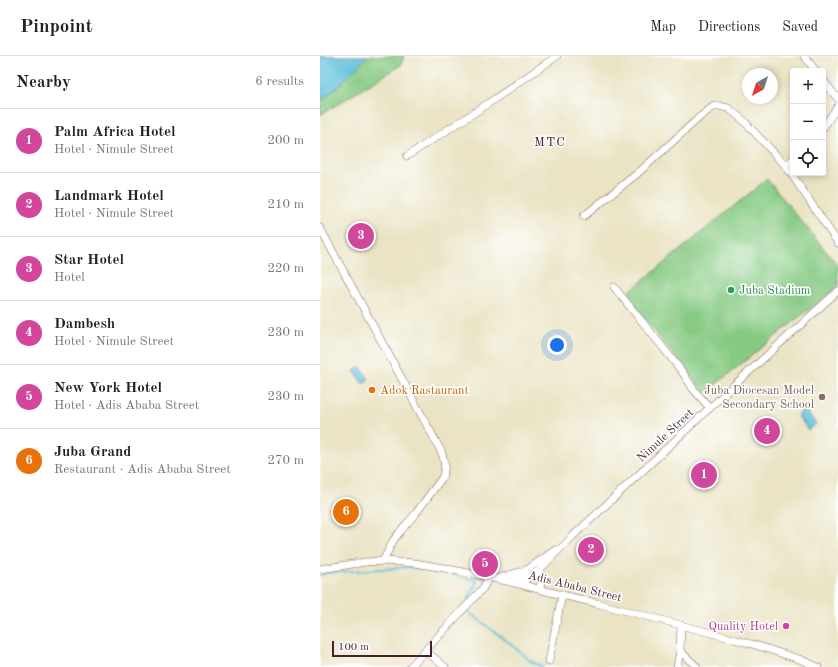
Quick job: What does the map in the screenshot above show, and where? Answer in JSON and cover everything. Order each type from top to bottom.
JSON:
[{"type":"street","points":[[406,156],[480,109],[558,56]]},
{"type":"street","points":[[804,56],[814,68]]},
{"type":"street","points":[[826,84],[838,99]]},
{"type":"street","points":[[584,216],[638,173],[701,116],[714,106],[719,106],[728,108],[743,120],[786,166],[838,243]]},
{"type":"street","points":[[826,124],[838,106]]},
{"type":"street","points":[[786,166],[790,162]]},
{"type":"street","points":[[320,228],[441,451],[445,466],[442,478],[393,541],[383,561]]},
{"type":"street","points":[[614,287],[683,373],[694,390],[710,408]]},
{"type":"street","name":"Nimule Street","points":[[520,584],[539,570],[557,553],[561,547],[838,291]]},
{"type":"street","name":"Nimule Street","points":[[510,582],[520,577],[528,569],[551,552],[561,547]]},
{"type":"street","name":"Adis Ababa Street","points":[[320,569],[383,561],[415,563],[489,577],[596,603],[755,645],[799,659],[818,667]]},
{"type":"street","points":[[497,579],[528,569]]},
{"type":"street","points":[[539,570],[541,583],[539,589]]},
{"type":"street","points":[[410,667],[483,588],[489,577]]},
{"type":"street","points":[[549,661],[562,595]]},
{"type":"street","points":[[677,667],[680,651],[681,626]]},
{"type":"street","points":[[425,650],[445,667]]},
{"type":"street","points":[[680,651],[697,667]]},
{"type":"green space","points":[[368,56],[404,56],[401,65],[320,115],[320,101],[338,86]]},
{"type":"green space","name":"Juba Stadium","points":[[767,179],[838,266],[838,286],[705,393],[625,295]]},
{"type":"water","points":[[320,56],[368,56],[338,86],[320,101]]},
{"type":"water","points":[[360,366],[369,379],[363,384],[354,371]]},
{"type":"water","points":[[805,409],[816,424],[808,430],[797,415]]},
{"type":"waterway","points":[[320,575],[326,573],[409,567],[439,570]]},
{"type":"waterway","points":[[445,572],[477,581],[468,600]]},
{"type":"waterway","points":[[466,610],[511,644],[529,660],[542,667]]},
{"type":"place","name":"Star Hotel","points":[[361,236]]},
{"type":"place","name":"Juba Stadium","points":[[731,290]]},
{"type":"place","name":"Adok Rastaurant","points":[[372,390]]},
{"type":"place","name":"Juba Diocesan Model Secondary School","points":[[822,397]]},
{"type":"place","name":"Dambesh","points":[[767,431]]},
{"type":"place","name":"Palm Africa Hotel","points":[[704,475]]},
{"type":"place","name":"Juba Grand","points":[[346,512]]},
{"type":"place","name":"Landmark Hotel","points":[[591,550]]},
{"type":"place","name":"New York Hotel","points":[[485,564]]},
{"type":"place","name":"Quality Hotel","points":[[786,626]]},
{"type":"district","name":"MTC","points":[[550,141]]}]
